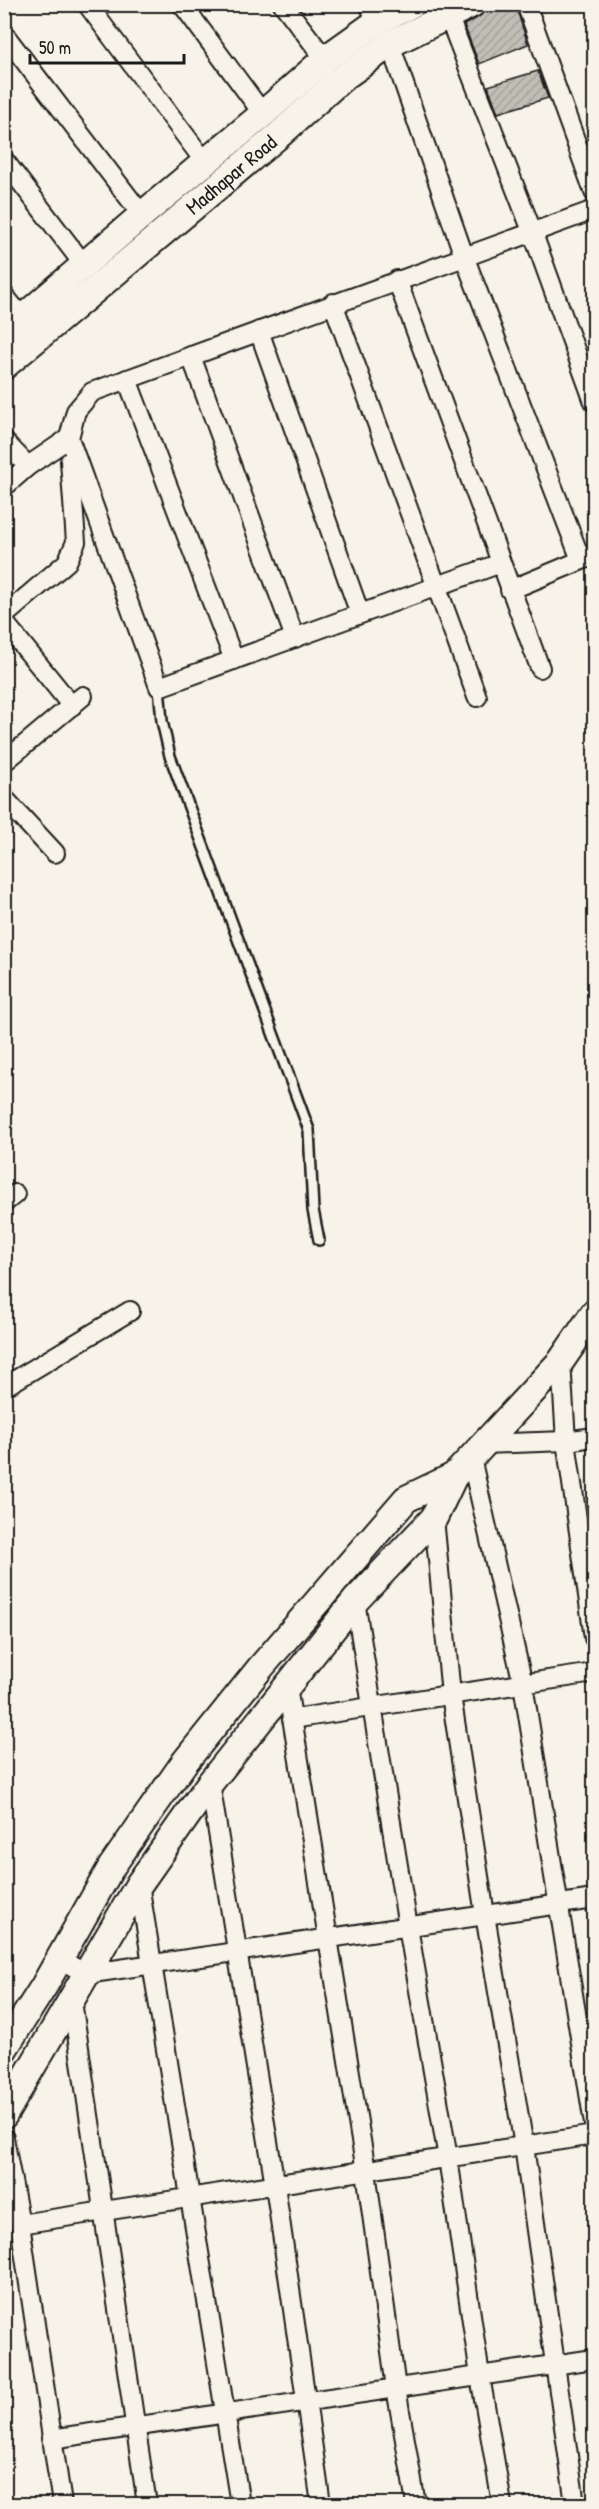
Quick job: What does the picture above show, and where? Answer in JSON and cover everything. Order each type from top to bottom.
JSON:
[{"type":"street","points":[[87,4],[205,162]]},
{"type":"street","points":[[182,4],[263,114]]},
{"type":"street","points":[[283,4],[325,59]]},
{"type":"street","name":"Madhapar Road","points":[[14,327],[142,214],[263,114],[373,13],[412,4]]},
{"type":"street","name":"Madhapar Road","points":[[4,366],[280,134],[341,79],[390,44],[472,4]]},
{"type":"street","points":[[526,4],[594,192]]},
{"type":"street","points":[[448,15],[532,231],[594,402]]},
{"type":"street","points":[[4,34],[142,214]]},
{"type":"street","points":[[390,44],[464,256],[588,558],[510,590]]},
{"type":"street","points":[[4,160],[84,266]]},
{"type":"street","points":[[4,616],[67,562],[76,542],[69,438],[76,411],[93,392],[594,210]]},
{"type":"street","points":[[398,280],[540,668]]},
{"type":"street","points":[[4,295],[14,327]]},
{"type":"street","points":[[333,303],[477,697]]},
{"type":"street","points":[[259,331],[360,614]]},
{"type":"street","points":[[191,356],[295,638]]},
{"type":"street","points":[[127,379],[234,660]]},
{"type":"street","points":[[69,438],[159,687],[501,563]]},
{"type":"street","points":[[4,487],[28,466],[69,438]]},
{"type":"street","points":[[4,441],[28,466]]},
{"type":"street","points":[[4,622],[77,701],[4,762]]},
{"type":"street","points":[[4,798],[55,853]]},
{"type":"street","points":[[4,1387],[130,1311]]},
{"type":"street","points":[[4,2115],[139,1884],[210,1783],[355,1601],[434,1518],[470,1459],[561,1362],[594,1313]]},
{"type":"street","points":[[561,1362],[566,1441],[594,1638]]},
{"type":"street","points":[[4,2049],[44,1986],[112,1866],[184,1763],[261,1667],[406,1499],[470,1459],[594,1437]]},
{"type":"street","points":[[470,1459],[523,1684],[594,2124]]},
{"type":"street","points":[[434,1518],[452,1695],[485,1915],[524,2146],[575,2505]]},
{"type":"street","points":[[355,1601],[448,2158],[480,2376],[502,2505]]},
{"type":"street","points":[[292,1719],[594,1673]]},
{"type":"street","points":[[287,1687],[326,1940],[366,2170],[396,2388],[416,2505]]},
{"type":"street","points":[[210,1783],[275,2184],[321,2505]]},
{"type":"street","points":[[139,1884],[240,2505]]},
{"type":"street","points":[[58,1958],[86,1974],[153,1966],[594,1899]]},
{"type":"street","points":[[72,2001],[147,2505]]},
{"type":"street","points":[[20,2224],[594,2135]]},
{"type":"street","points":[[4,2138],[20,2224],[62,2505]]},
{"type":"street","points":[[51,2439],[594,2359]]},
{"type":"lane","points":[[159,687],[162,721],[170,756],[309,1130],[313,1210],[320,1239]]},
{"type":"building","points":[[492,4],[515,4],[528,44],[479,64],[464,25],[479,17]]},
{"type":"building","points":[[538,71],[548,98],[498,113],[488,86]]}]
